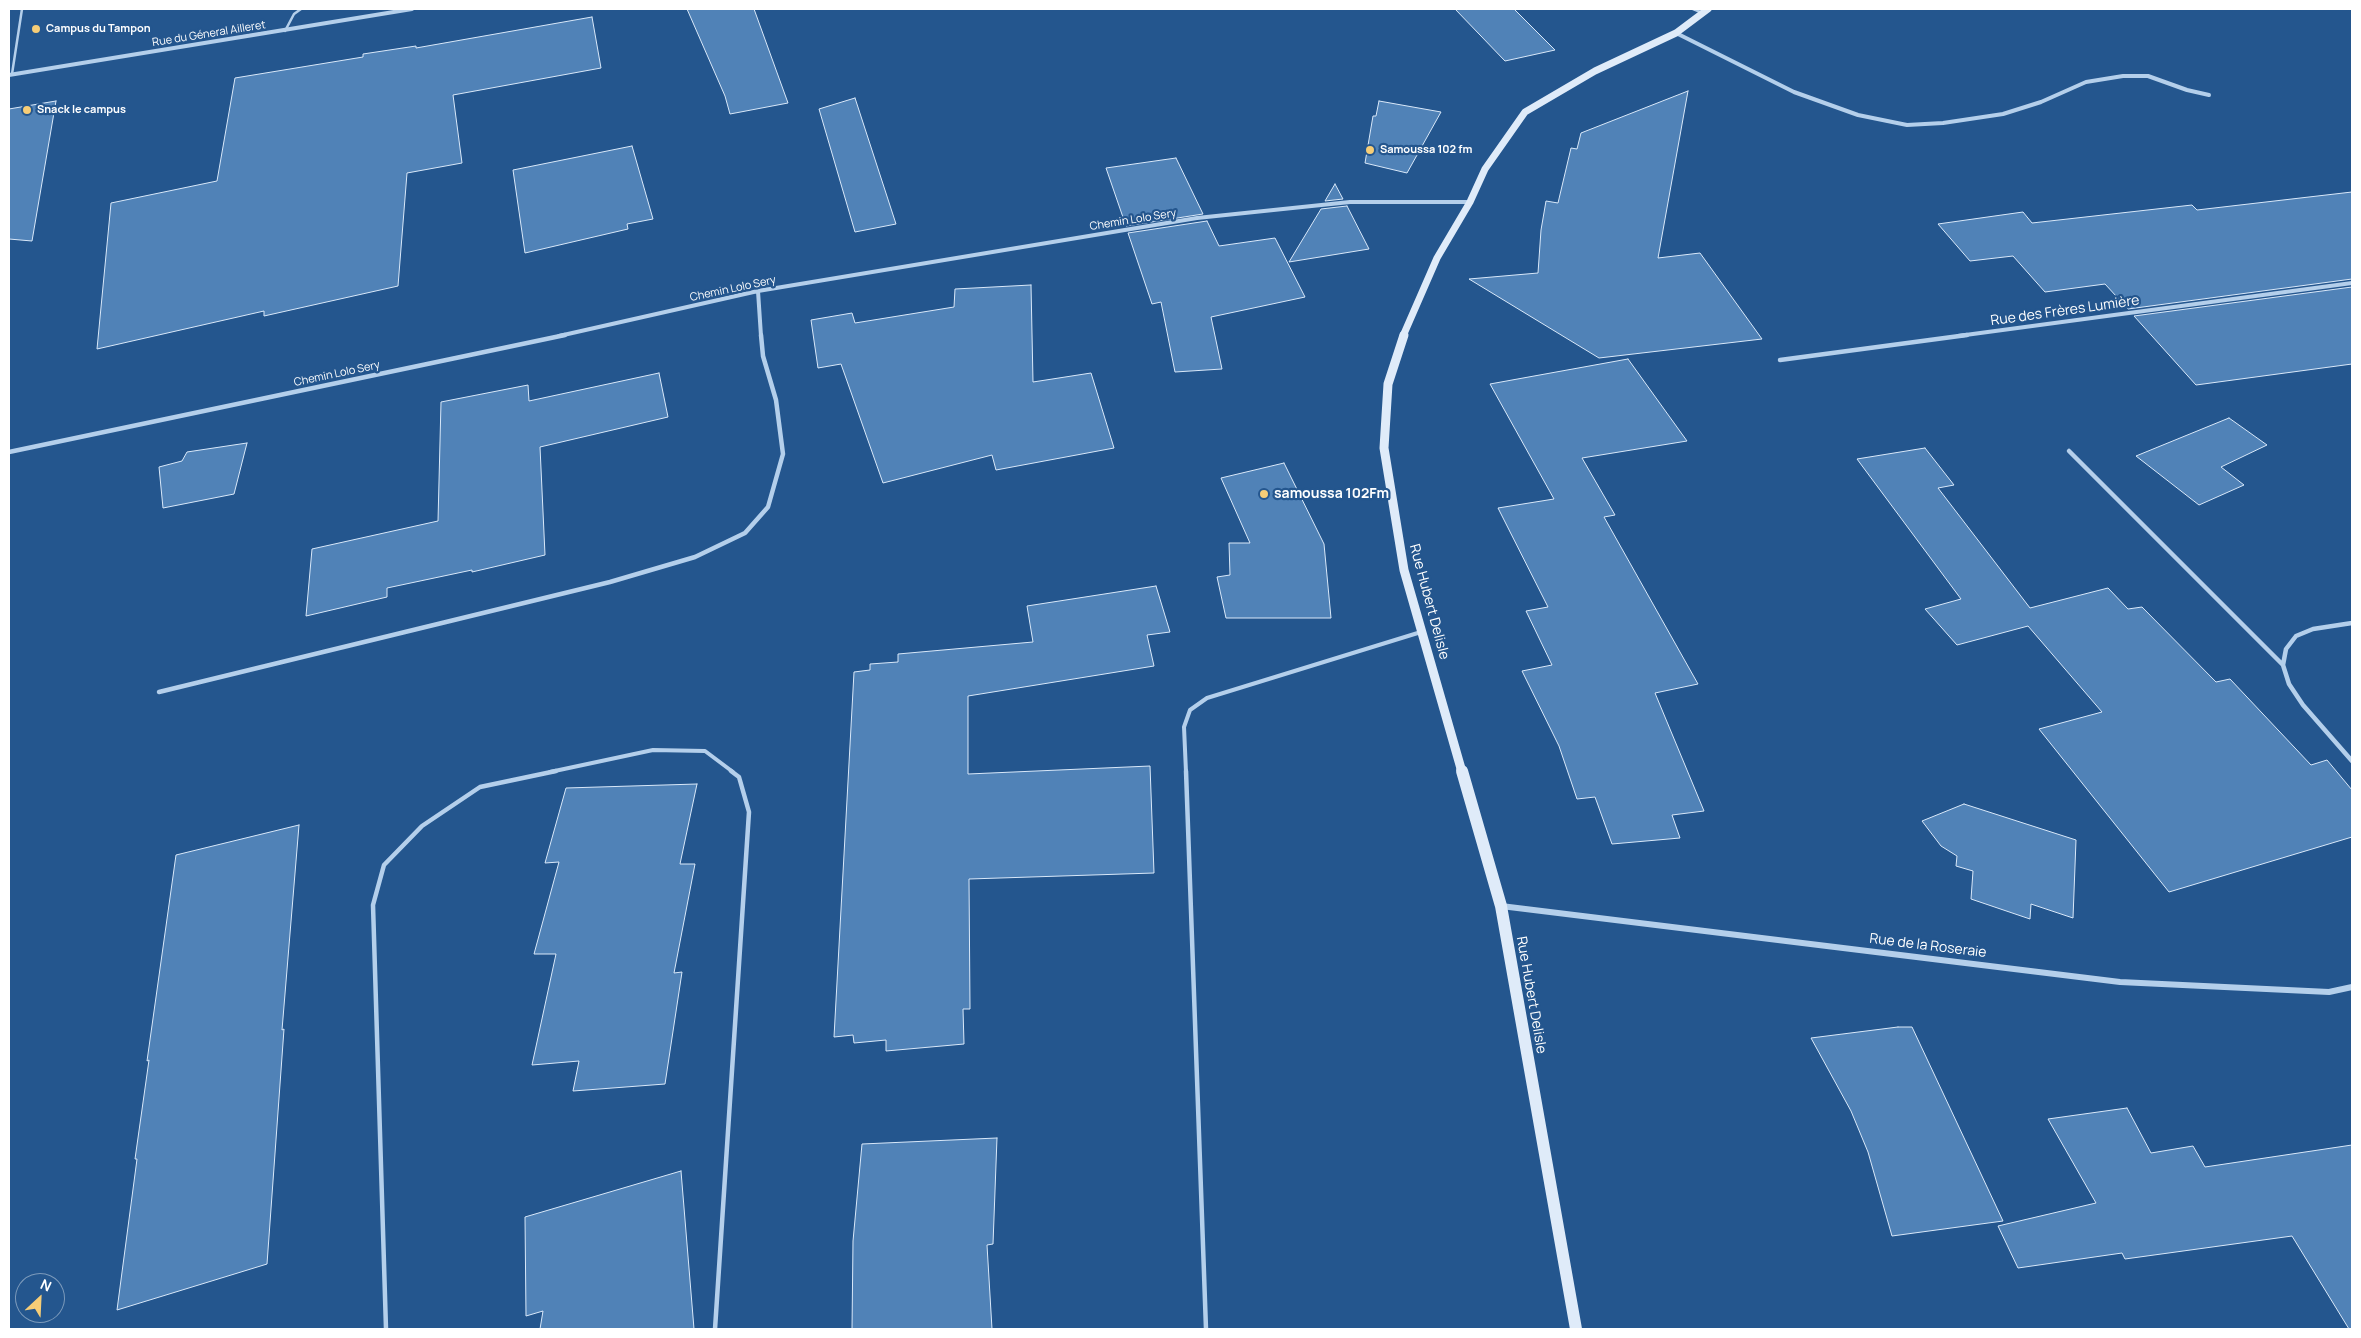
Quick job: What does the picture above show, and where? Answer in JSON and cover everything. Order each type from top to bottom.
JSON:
[{"type":"main road","name":"Rue Hubert Delisle","points":[[1576,1329],[1501,906],[1404,570],[1384,448],[1388,384],[1408,321],[1437,258],[1470,202],[1485,169],[1525,112],[1595,71],[1676,33],[1706,11]]},
{"type":"street","name":"Rue du Géneral Ailleret","points":[[10,75],[412,9]]},
{"type":"street","points":[[1676,33],[1794,92],[1858,115],[1907,125],[1943,123],[2003,114],[2041,102],[2086,82],[2123,76],[2148,76],[2187,90],[2209,95]]},
{"type":"street","name":"Chemin Lolo Sery","points":[[9,452],[597,328],[758,292],[1197,218],[1350,202],[1470,202]]},
{"type":"street","name":"Rue des Frères Lumière","points":[[1780,360],[2352,283]]},
{"type":"street","points":[[159,692],[610,582],[695,556],[745,533],[768,507],[783,454],[776,400],[764,356],[758,292]]},
{"type":"street","points":[[2069,451],[2283,665],[2289,684],[2303,705],[2352,761]]},
{"type":"street","points":[[2283,665],[2286,649],[2296,636],[2314,629],[2352,623]]},
{"type":"street","name":"Rue de la Roseraie","points":[[1501,906],[2120,982],[2329,992],[2352,987]]},
{"type":"lane","points":[[10,75],[22,9]]},
{"type":"lane","points":[[285,31],[294,14],[301,9]]},
{"type":"lane","points":[[1692,9],[1706,11]]},
{"type":"lane","points":[[1206,1329],[1184,727],[1190,710],[1207,698],[1422,632]]},
{"type":"lane","points":[[386,1329],[373,905],[384,865],[422,826],[480,787],[654,750],[705,751],[739,777],[749,812],[715,1329]]},
{"type":"building","points":[[687,9],[754,9],[788,103],[730,114],[725,96]]},
{"type":"building","points":[[1455,9],[1514,9],[1555,50],[1505,61]]},
{"type":"building","points":[[592,17],[601,68],[453,95],[462,163],[407,173],[398,286],[264,316],[264,311],[97,349],[111,203],[217,181],[235,78],[363,57],[363,54],[416,46],[416,48]]},
{"type":"building","points":[[1688,91],[1658,258],[1700,253],[1762,339],[1599,358],[1469,279],[1538,273],[1541,230],[1546,201],[1558,203],[1571,148],[1577,149],[1581,133]]},
{"type":"building","points":[[855,98],[896,224],[855,232],[819,109]]},
{"type":"building","points":[[56,101],[32,241],[9,239],[9,109]]},
{"type":"building","points":[[1379,101],[1441,112],[1407,173],[1365,163],[1373,116],[1376,116]]},
{"type":"building","points":[[632,146],[653,219],[627,224],[628,229],[525,253],[513,170]]},
{"type":"building","points":[[1176,158],[1203,214],[1126,226],[1106,168]]},
{"type":"building","points":[[1335,184],[1343,199],[1325,201]]},
{"type":"building","points":[[2352,192],[2352,279],[2128,309],[2105,284],[2045,292],[2013,256],[1970,261],[1938,224],[2023,212],[2032,223],[2192,205],[2197,210]]},
{"type":"building","points":[[1347,206],[1369,249],[1289,262],[1321,209]]},
{"type":"building","points":[[1207,221],[1219,246],[1275,238],[1305,297],[1211,317],[1222,369],[1175,372],[1161,302],[1152,304],[1128,233]]},
{"type":"building","points":[[1031,285],[1033,382],[1091,373],[1114,448],[996,470],[992,455],[883,483],[841,364],[818,368],[811,320],[852,313],[855,323],[954,307],[955,289]]},
{"type":"building","points":[[2352,287],[2352,364],[2196,385],[2134,316]]},
{"type":"building","points":[[1628,359],[1687,441],[1582,458],[1615,515],[1604,517],[1698,684],[1655,693],[1704,811],[1672,815],[1680,838],[1612,844],[1595,797],[1577,799],[1559,746],[1522,671],[1552,665],[1526,611],[1548,607],[1498,508],[1554,499],[1490,384]]},
{"type":"building","points":[[659,373],[668,417],[540,447],[545,555],[472,572],[472,570],[387,588],[387,597],[306,616],[312,549],[438,521],[441,402],[528,385],[529,401]]},
{"type":"building","points":[[2229,418],[2267,445],[2221,467],[2244,485],[2199,505],[2136,456]]},
{"type":"building","points":[[247,443],[234,494],[163,508],[159,467],[182,461],[187,452]]},
{"type":"building","points":[[1925,448],[1954,485],[1938,488],[2030,608],[2108,588],[2128,609],[2142,607],[2216,682],[2230,679],[2311,765],[2327,760],[2352,790],[2352,837],[2169,892],[2039,729],[2102,712],[2028,626],[1957,645],[1925,609],[1961,599],[1857,459]]},
{"type":"building","points":[[1284,463],[1324,544],[1331,618],[1226,618],[1217,577],[1230,575],[1229,543],[1250,543],[1221,478]]},
{"type":"building","points":[[1156,586],[1170,632],[1147,635],[1154,666],[968,696],[968,774],[1150,766],[1154,873],[969,879],[970,1009],[963,1009],[964,1044],[886,1051],[886,1040],[854,1043],[853,1035],[834,1037],[854,672],[870,670],[870,664],[898,662],[898,654],[1033,642],[1027,606]]},
{"type":"building","points":[[697,784],[680,864],[695,864],[674,973],[682,972],[665,1084],[573,1091],[579,1061],[532,1065],[556,954],[534,954],[559,862],[545,863],[566,788]]},
{"type":"building","points":[[1964,804],[2076,840],[2073,918],[2031,904],[2030,919],[1971,899],[1973,871],[1956,866],[1957,856],[1941,846],[1922,821]]},
{"type":"building","points":[[299,825],[282,1030],[284,1029],[267,1264],[117,1310],[149,1060],[147,1061],[176,855]]},
{"type":"building","points":[[1898,1027],[1912,1027],[2003,1221],[1892,1236],[1868,1152],[1851,1111],[1811,1038]]},
{"type":"building","points":[[2127,1108],[2151,1153],[2193,1146],[2205,1167],[2352,1145],[2352,1329],[2349,1329],[2292,1236],[2125,1259],[2122,1253],[2018,1268],[1998,1226],[2096,1203],[2048,1119]]},
{"type":"building","points":[[997,1138],[993,1244],[987,1245],[992,1329],[852,1329],[853,1241],[862,1144]]},
{"type":"building","points":[[681,1171],[694,1329],[540,1329],[543,1311],[526,1316],[525,1217]]},
{"type":"place","name":"Campus du Tampon","points":[[36,29]]},
{"type":"place","name":"Snack le campus","points":[[27,110]]},
{"type":"place","name":"Samoussa 102 fm","points":[[1370,150]]},
{"type":"place","name":"samoussa 102Fm","points":[[1264,494]]}]
